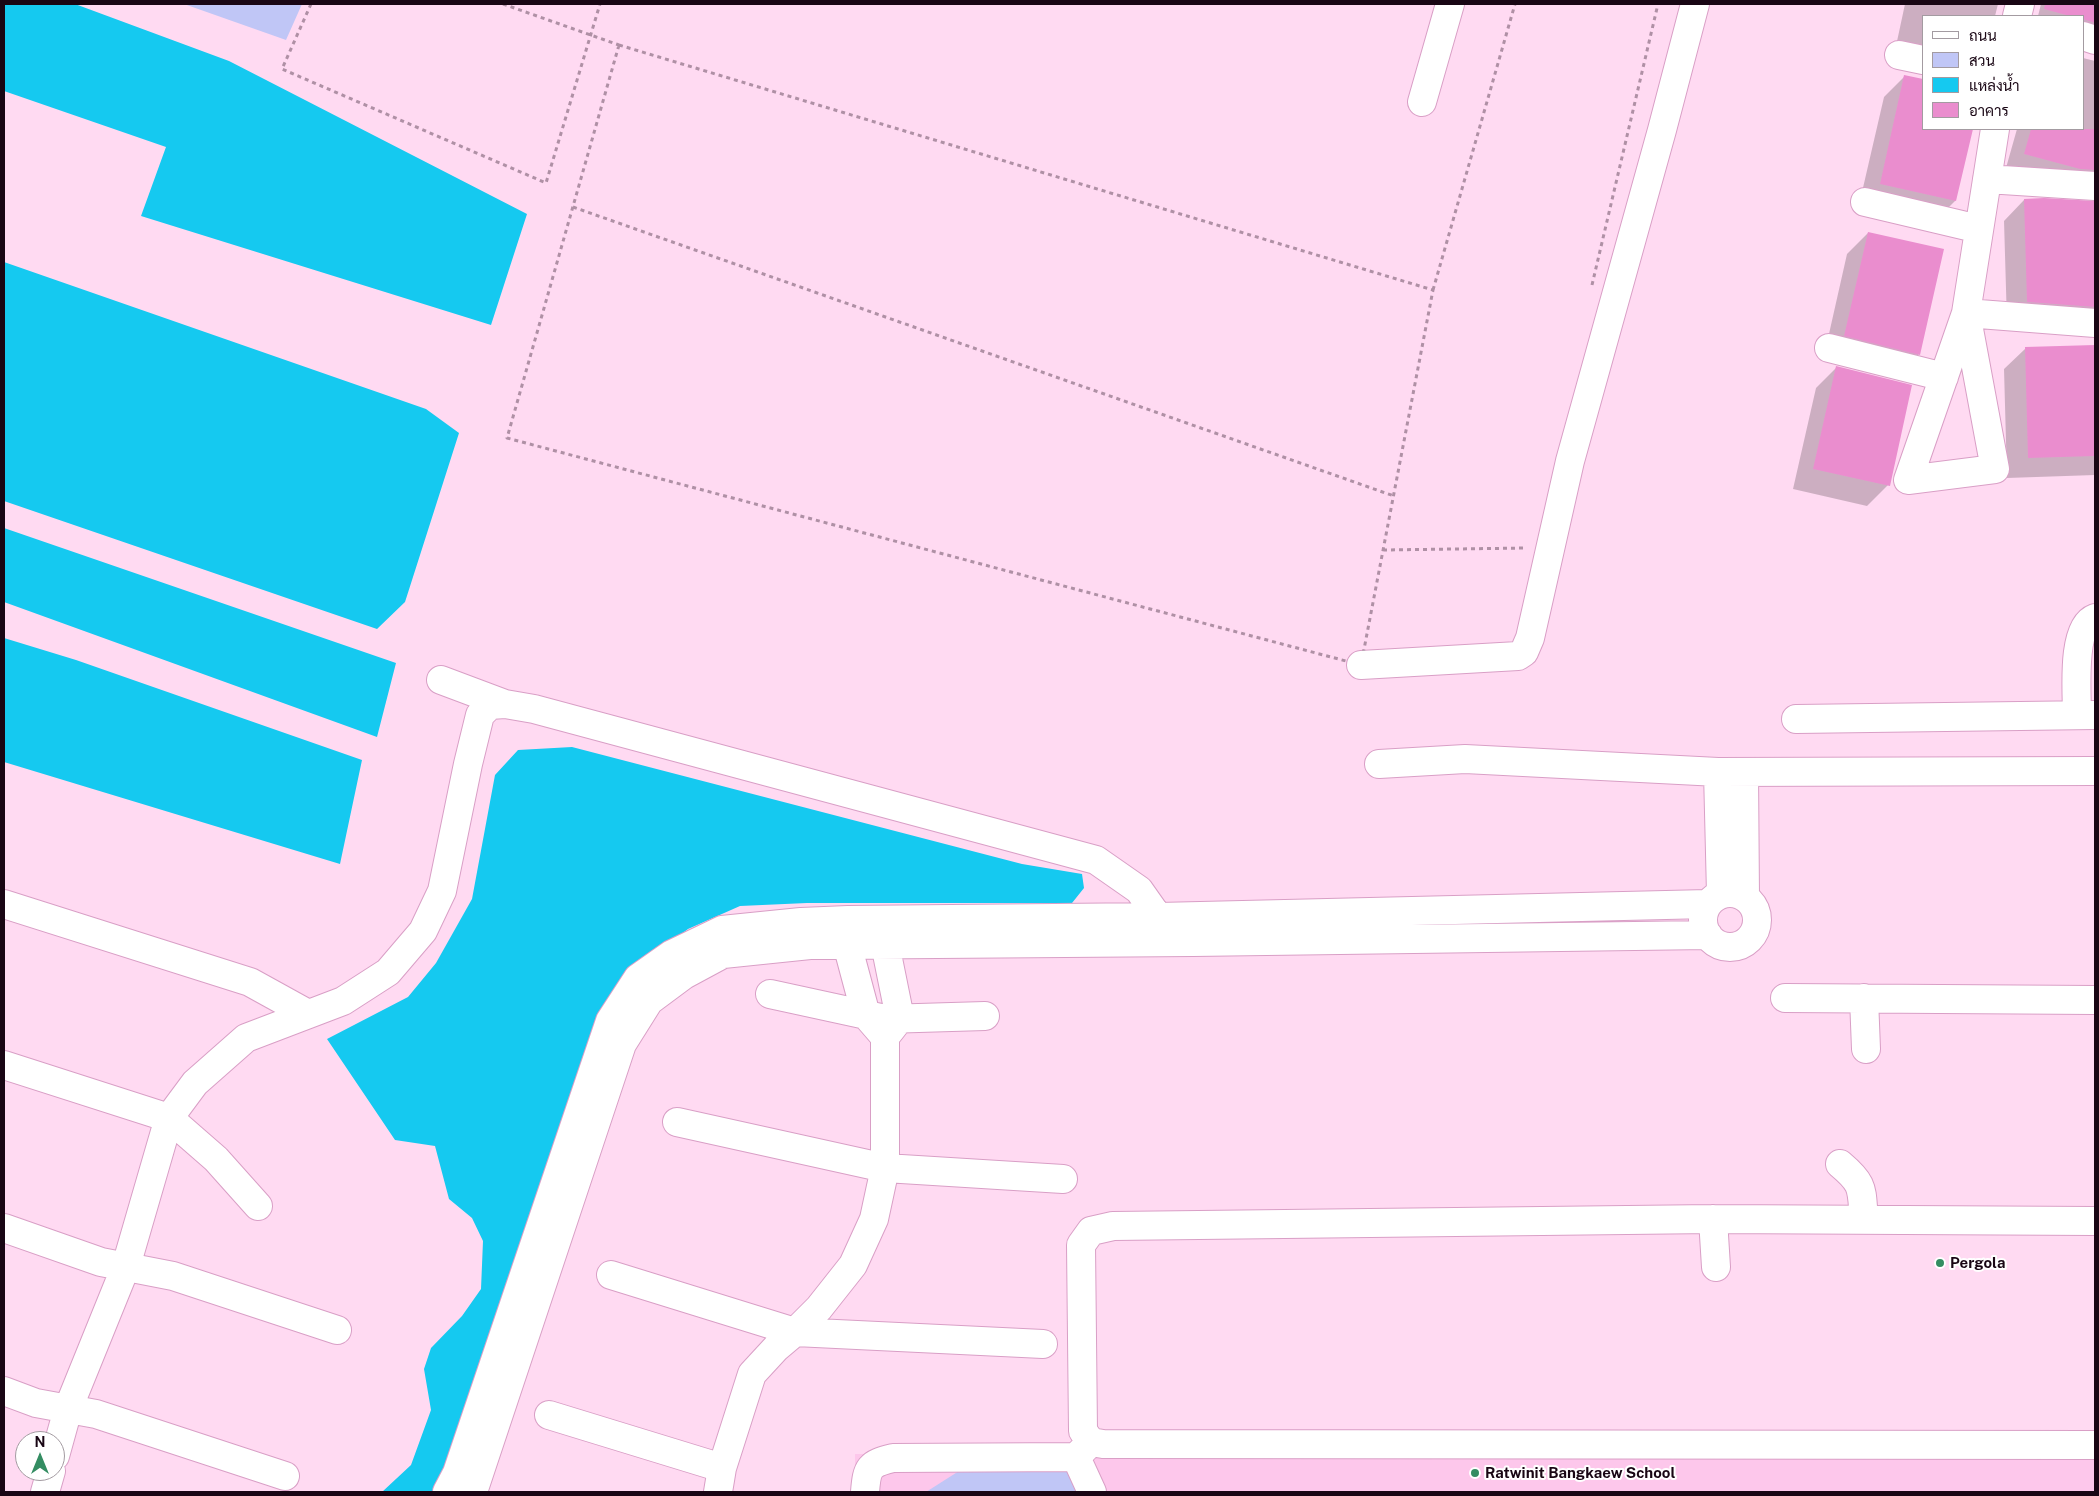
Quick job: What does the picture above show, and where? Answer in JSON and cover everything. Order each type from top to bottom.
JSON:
[{"type":"street","points":[[1422,102],[1450,4]]},
{"type":"street","points":[[1361,665],[1518,656],[1524,652],[1530,638],[1570,461],[1695,4]]},
{"type":"street","points":[[1966,313],[1995,469],[1908,480],[1966,313],[1995,130]]},
{"type":"street","points":[[1987,179],[2095,186]]},
{"type":"street","points":[[1865,202],[1979,229]]},
{"type":"street","points":[[1966,313],[2095,323]]},
{"type":"street","points":[[1829,348],[1944,377]]},
{"type":"street","points":[[1796,719],[2086,715],[2078,646],[2082,630],[2089,620],[2095,618]]},
{"type":"street","points":[[441,680],[505,704],[544,712],[1096,860],[1139,890],[1158,917],[1193,942]]},
{"type":"street","points":[[62,1431],[68,1409],[126,1266],[170,1118],[195,1083],[246,1038],[344,1001],[388,972],[423,931],[442,891],[480,715],[490,706],[505,704]]},
{"type":"street","points":[[1379,764],[1465,758],[1731,772],[2095,772]]},
{"type":"street","points":[[884,932],[1158,917],[1725,898],[1753,904],[1757,914],[1757,924],[1753,935],[1746,942],[1736,946],[1725,947],[1715,942],[1708,935],[1703,920],[1725,898],[1731,772]]},
{"type":"street","points":[[4,904],[250,982],[308,1014]]},
{"type":"street","points":[[472,1492],[610,1021],[638,978],[672,954],[722,930],[810,933],[884,932],[1193,942],[1708,935]]},
{"type":"street","points":[[848,932],[866,1015]]},
{"type":"street","points":[[549,1415],[720,1480],[752,1374],[776,1348],[796,1332],[819,1308],[853,1265],[874,1219],[885,1168],[892,1028],[884,932]]},
{"type":"street","points":[[770,994],[885,1019],[892,1028]]},
{"type":"street","points":[[1785,998],[2095,1000]]},
{"type":"street","points":[[1864,998],[1866,1049]]},
{"type":"street","points":[[892,1028],[985,1016]]},
{"type":"street","points":[[4,1064],[170,1118],[216,1159],[258,1206]]},
{"type":"street","points":[[677,1122],[885,1168],[1063,1179]]},
{"type":"street","points":[[1840,1164],[1852,1174],[1862,1188],[1864,1219]]},
{"type":"street","points":[[1712,1219],[1716,1267]]},
{"type":"street","points":[[1092,1492],[1084,1450],[1083,1431],[1080,1245],[1091,1231],[1113,1226],[1712,1219],[2095,1221]]},
{"type":"street","points":[[446,1492],[457,1473],[550,1227]]},
{"type":"street","points":[[4,1228],[101,1262],[173,1276],[338,1330]]},
{"type":"street","points":[[611,1275],[796,1332],[1043,1344]]},
{"type":"street","points":[[4,1391],[36,1403],[96,1414],[285,1476]]},
{"type":"street","points":[[865,1492],[866,1473],[871,1466],[893,1458],[1084,1450],[1103,1444],[2095,1445]]},
{"type":"path","points":[[311,4],[282,69],[546,183],[589,35],[600,4]]},
{"type":"path","points":[[503,4],[618,45],[1433,290]]},
{"type":"path","points":[[618,45],[507,438],[1361,665],[1433,290],[1515,4]]},
{"type":"path","points":[[1592,285],[1658,4]]},
{"type":"path","points":[[573,207],[1394,496]]},
{"type":"path","points":[[1383,550],[1530,548]]},
{"type":"shaded area","name":"Ratwinit Bangkaew School","points":[[2095,1452],[2095,1492],[855,1492],[855,1454]]},
{"type":"green space","points":[[184,4],[302,4],[286,40]]},
{"type":"green space","points":[[981,1457],[1082,1470],[1098,1492],[926,1492]]},
{"type":"water","points":[[4,4],[75,4],[229,61],[527,214],[491,325],[141,216],[166,147],[4,91]]},
{"type":"water","points":[[4,262],[426,409],[459,433],[405,602],[377,629],[4,501]]},
{"type":"water","points":[[4,528],[396,663],[377,737],[4,602]]},
{"type":"water","points":[[4,638],[76,660],[362,760],[340,864],[4,762]]},
{"type":"water","points":[[572,747],[1022,864],[1082,874],[1084,888],[1072,903],[807,903],[740,906],[688,929],[640,966],[442,1492],[382,1492],[411,1465],[431,1410],[424,1369],[431,1348],[462,1316],[481,1289],[483,1241],[472,1218],[449,1199],[435,1146],[395,1140],[327,1039],[408,997],[436,963],[472,899],[495,775],[518,750]]},
{"type":"building","points":[[2045,4],[2095,4],[2095,23],[2084,19],[2084,15],[2066,15],[2044,9]]},
{"type":"building","points":[[1904,75],[1922,79],[1922,130],[1973,130],[1956,201],[1880,184]]},
{"type":"building","points":[[2095,129],[2095,170],[2080,169],[2024,154],[2031,130]]},
{"type":"building","points":[[2044,198],[2095,201],[2095,307],[2027,302],[2024,199]]},
{"type":"building","points":[[1868,232],[1944,249],[1920,355],[1844,336]]},
{"type":"building","points":[[2095,345],[2095,456],[2028,458],[2025,347]]},
{"type":"building","points":[[1836,366],[1912,385],[1890,486],[1813,469]]},
{"type":"place","name":"Pergola","points":[[1940,1263]]},
{"type":"place","name":"Ratwinit Bangkaew School","points":[[1475,1473]]}]
